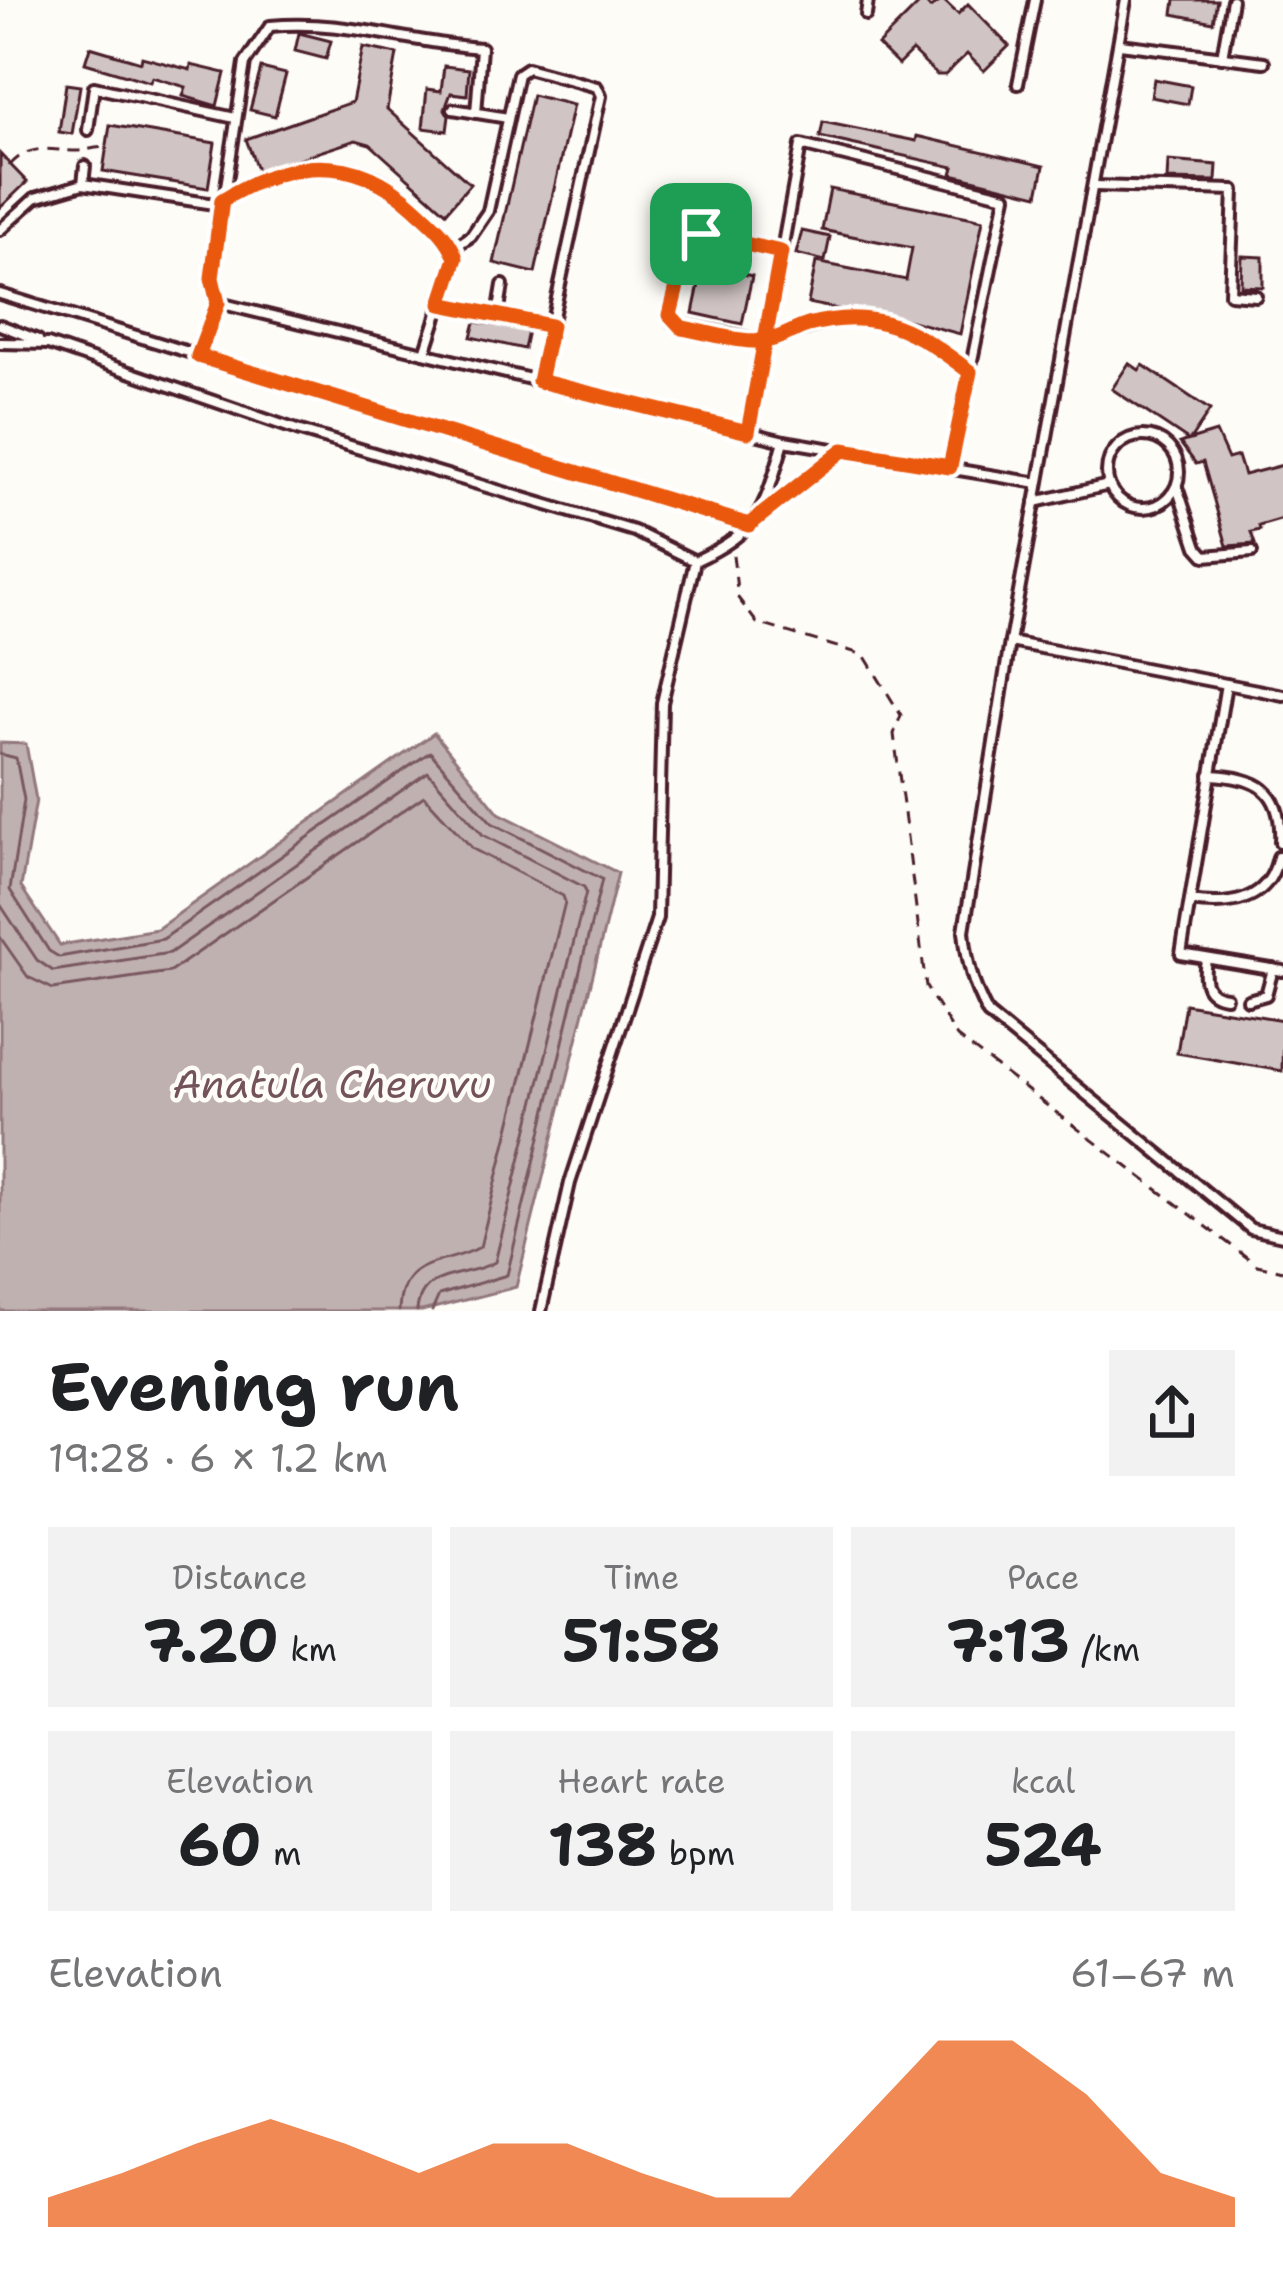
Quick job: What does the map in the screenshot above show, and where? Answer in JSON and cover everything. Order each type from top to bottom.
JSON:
[{"type":"lane","points":[[866,15],[868,0]]},
{"type":"lane","points":[[1018,84],[1035,0]]},
{"type":"lane","points":[[1126,0],[1010,642],[964,931],[974,989],[988,1015],[1251,1229],[1283,1236]]},
{"type":"lane","points":[[1222,57],[1232,0]]},
{"type":"lane","points":[[198,356],[218,303],[212,278],[244,63],[270,26],[310,22],[367,28],[418,43],[481,48],[476,113]]},
{"type":"lane","points":[[1120,44],[1264,62]]},
{"type":"lane","points":[[453,248],[471,236],[488,211],[518,74],[527,68],[597,86],[601,96],[539,381]]},
{"type":"lane","points":[[88,130],[94,87],[235,118]]},
{"type":"lane","points":[[453,109],[508,118]]},
{"type":"lane","points":[[748,432],[800,146],[1006,196],[950,467]]},
{"type":"lane","points":[[0,230],[35,198],[83,184],[221,202],[304,165],[376,178],[446,237],[456,258],[425,352]]},
{"type":"lane","points":[[83,184],[85,166]]},
{"type":"lane","points":[[1095,186],[1234,190],[1230,294],[1256,296]]},
{"type":"lane","points":[[781,252],[694,236],[688,241],[670,315],[682,328],[765,341],[839,319],[872,319],[914,332],[970,372]]},
{"type":"lane","points":[[498,315],[503,285]]},
{"type":"lane","points":[[0,294],[749,525]]},
{"type":"lane","points":[[218,303],[784,441],[1038,484]]},
{"type":"lane","points":[[441,304],[551,326]]},
{"type":"lane","points":[[0,325],[317,437],[634,531],[694,561]]},
{"type":"lane","points":[[0,343],[48,344]]},
{"type":"lane","points":[[1177,486],[1160,504],[1136,508],[1115,496],[1109,485],[1108,462],[1131,438],[1164,442],[1178,462],[1177,486],[1197,547],[1205,556],[1219,558],[1252,552]]},
{"type":"lane","points":[[763,512],[784,441]]},
{"type":"lane","points":[[694,561],[732,544],[763,512],[843,450]]},
{"type":"lane","points":[[1035,502],[1109,485]]},
{"type":"lane","points":[[542,1311],[570,1183],[657,917],[662,703],[694,561]]},
{"type":"lane","points":[[1010,642],[1283,695]]},
{"type":"lane","points":[[1226,684],[1181,954],[1278,970],[1266,995],[1248,1000]]},
{"type":"lane","points":[[1210,775],[1240,776],[1267,790],[1278,802],[1280,842]]},
{"type":"lane","points":[[1190,901],[1230,904],[1249,898],[1265,885],[1278,857]]},
{"type":"lane","points":[[1206,958],[1207,988],[1226,997]]},
{"type":"path","points":[[10,165],[28,151],[43,147],[81,152],[106,148]]},
{"type":"water","name":"Anatula Cheruvu","points":[[434,733],[499,813],[618,873],[516,1287],[422,1311],[0,1311],[0,743],[26,744],[36,800],[21,887],[60,945],[157,929]]},
{"type":"building","points":[[923,0],[930,8],[943,0],[958,14],[968,4],[1009,46],[984,71],[967,54],[945,75],[937,75],[912,51],[898,65],[878,45]]},
{"type":"building","points":[[1175,0],[1217,0],[1213,22],[1173,14]]},
{"type":"building","points":[[299,33],[331,41],[326,59],[295,51]]},
{"type":"building","points":[[90,47],[141,62],[142,57],[190,70],[191,65],[225,73],[217,106],[183,96],[186,87],[85,63]]},
{"type":"building","points":[[363,47],[397,54],[387,109],[470,184],[446,212],[370,144],[356,140],[258,172],[246,139],[352,102]]},
{"type":"building","points":[[444,66],[469,69],[467,95],[451,93],[445,109],[447,131],[423,128],[427,89],[441,91]]},
{"type":"building","points":[[261,68],[286,74],[275,116],[250,110]]},
{"type":"building","points":[[1154,79],[1191,86],[1188,104],[1151,97]]},
{"type":"building","points":[[66,84],[80,86],[72,134],[59,132]]},
{"type":"building","points":[[532,95],[573,105],[535,273],[494,263]]},
{"type":"building","points":[[823,122],[916,141],[917,136],[1044,166],[1038,195],[952,174],[954,167],[820,137]]},
{"type":"building","points":[[110,125],[215,143],[208,188],[103,171]]},
{"type":"building","points":[[0,154],[27,182],[0,208]]},
{"type":"building","points":[[1168,161],[1217,165],[1216,181],[1167,180]]},
{"type":"building","points":[[830,189],[983,220],[960,334],[874,311],[808,303],[816,262],[906,280],[912,248],[822,230]]},
{"type":"building","points":[[802,231],[830,237],[825,261],[796,254]]},
{"type":"building","points":[[1242,256],[1263,257],[1263,287],[1241,286]]},
{"type":"building","points":[[703,265],[752,276],[742,324],[693,313]]},
{"type":"building","points":[[475,322],[528,330],[524,349],[471,337]]},
{"type":"building","points":[[1129,363],[1139,370],[1143,365],[1210,410],[1190,440],[1216,432],[1228,459],[1238,456],[1244,475],[1283,465],[1283,519],[1251,532],[1255,544],[1227,546],[1203,462],[1196,464],[1180,443],[1188,440],[1112,389]]},
{"type":"building","points":[[1185,1004],[1283,1020],[1282,1071],[1177,1053]]},
{"type":"route","points":[[701,234],[688,241],[670,315],[673,323],[765,341],[839,319],[872,319],[914,332],[970,372],[950,467],[843,450],[749,525],[198,356],[218,303],[212,278],[222,200],[304,165],[339,168],[376,178],[446,237],[456,258],[441,304],[551,326],[539,381],[748,432],[765,341],[781,252],[701,234]]}]
